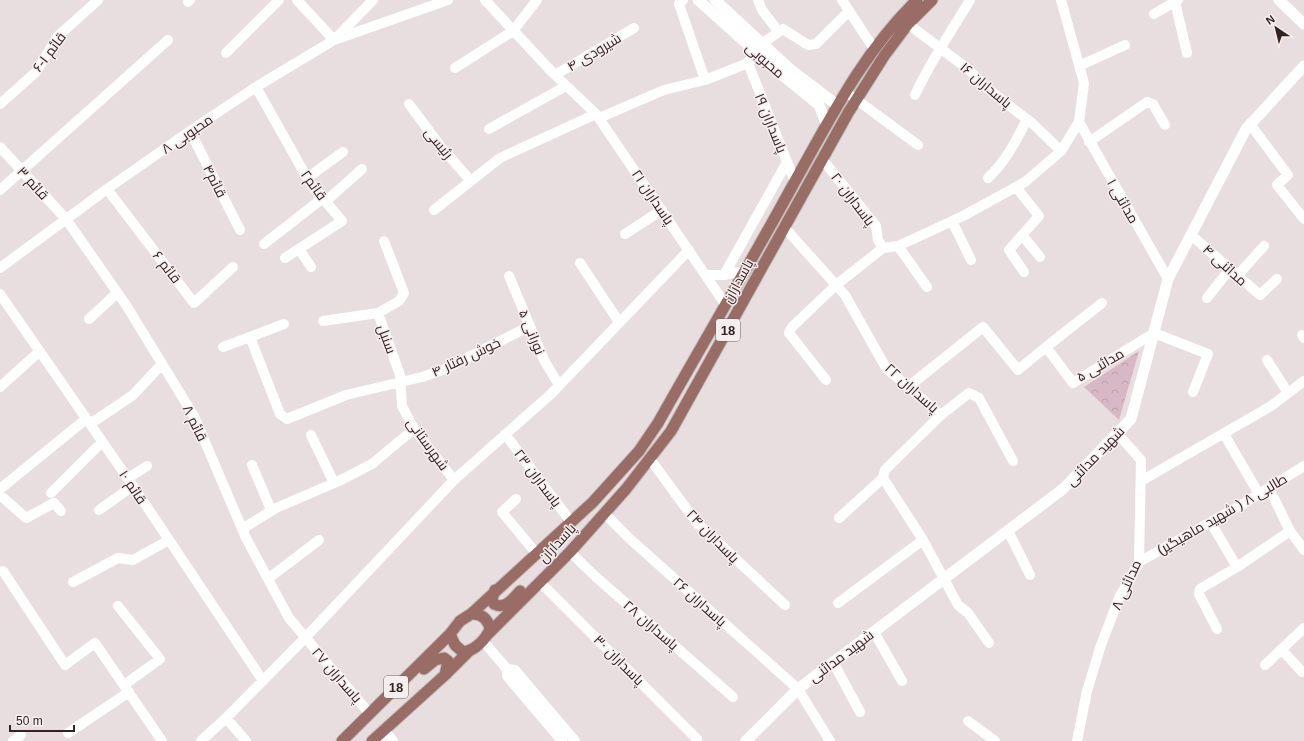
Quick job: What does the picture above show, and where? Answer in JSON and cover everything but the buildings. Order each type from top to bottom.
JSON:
[{"type":"main road","name":"پاسداران","points":[[471,614],[495,590],[571,522],[615,479],[654,429],[795,182],[826,123],[874,49],[900,16],[917,0]]},
{"type":"main road","name":"پاسداران","points":[[485,637],[567,555],[650,459],[671,431],[702,378],[848,113],[884,56],[908,24],[932,0]]},
{"type":"main road","points":[[837,106],[848,113]]},
{"type":"main road","points":[[495,590],[492,598],[494,604],[498,607],[504,606],[544,570],[567,555]]},
{"type":"main road","points":[[471,614],[478,614],[486,620],[490,629],[485,637]]},
{"type":"main road","name":"18","points":[[342,741],[450,634],[460,622],[471,614]]},
{"type":"main road","points":[[450,634],[458,648],[463,652],[469,651]]},
{"type":"main road","name":"18","points":[[372,741],[485,637]]},
{"type":"main road","points":[[383,699],[401,688],[435,660],[444,658],[448,661],[445,675]]},
{"type":"street","name":"قائم ۱-۶","points":[[0,104],[36,72],[57,37],[98,0]]},
{"type":"street","points":[[226,52],[279,0]]},
{"type":"street","points":[[297,0],[334,40],[448,0]]},
{"type":"street","name":"محبوبی ۸","points":[[0,268],[107,189],[190,131],[256,87],[334,40],[373,0]]},
{"type":"street","name":"پاسداران ۲۱","points":[[486,0],[555,75],[597,116],[707,275],[725,304]]},
{"type":"street","points":[[455,68],[513,31],[537,0]]},
{"type":"street","points":[[683,0],[679,4],[705,80]]},
{"type":"street","name":"محبوبی","points":[[698,0],[755,52],[819,105],[826,123]]},
{"type":"street","name":"محبوبی","points":[[715,0],[791,70],[837,106]]},
{"type":"street","points":[[758,0],[762,10],[778,31]]},
{"type":"street","points":[[842,0],[874,49]]},
{"type":"street","points":[[915,95],[927,68],[942,48],[970,0]]},
{"type":"street","points":[[826,380],[789,333],[792,327],[836,285],[883,248],[898,246],[952,221],[1025,182],[1061,151],[1079,122],[1084,82],[1061,0]]},
{"type":"street","points":[[1279,0],[1304,24]]},
{"type":"street","points":[[1154,14],[1176,1],[1187,54]]},
{"type":"street","points":[[434,210],[500,158],[597,116],[664,90],[705,80],[748,63],[763,43],[778,31],[786,30],[808,45],[812,46],[816,44],[849,11]]},
{"type":"street","name":"پاسداران ۱۶","points":[[908,24],[968,69],[988,89],[1027,119],[1061,151]]},
{"type":"street","name":"شیرودی ۴","points":[[555,75],[634,28]]},
{"type":"street","points":[[0,190],[168,40]]},
{"type":"street","points":[[1079,66],[1125,45]]},
{"type":"street","name":"پاسداران ۱۹","points":[[748,63],[795,182]]},
{"type":"street","name":"شهید مدائنی","points":[[746,741],[798,689],[1063,489],[1131,419],[1168,279],[1246,129],[1304,66]]},
{"type":"street","points":[[489,129],[566,86]]},
{"type":"street","name":"قائم۲","points":[[256,87],[307,178],[342,221],[285,258]]},
{"type":"street","points":[[846,92],[918,144]]},
{"type":"street","points":[[1089,142],[1147,102],[1153,104],[1165,125]]},
{"type":"street","name":"رئیسی","points":[[409,104],[441,147],[471,181]]},
{"type":"street","points":[[988,178],[1001,166],[1016,142],[1027,119]]},
{"type":"street","name":"مدائنی ۱","points":[[1079,122],[1168,279]]},
{"type":"street","points":[[1250,124],[1288,174],[1278,185],[1304,218]]},
{"type":"street","name":"قائم۴","points":[[190,131],[240,230]]},
{"type":"street","name":"قائم ۳","points":[[0,147],[66,219]]},
{"type":"street","points":[[307,178],[343,152]]},
{"type":"street","name":"پاسداران ۲۰","points":[[822,159],[876,226],[878,240],[883,248]]},
{"type":"street","points":[[724,275],[787,162]]},
{"type":"street","points":[[264,244],[324,200],[362,169]]},
{"type":"street","points":[[1016,187],[1039,216],[1009,250],[1024,272]]},
{"type":"street","name":"قائم ۶","points":[[107,189],[194,303],[233,267]]},
{"type":"street","points":[[625,234],[662,210]]},
{"type":"street","name":"قائم ۸","points":[[66,219],[117,293],[194,416],[242,529],[289,618],[305,638]]},
{"type":"street","points":[[952,221],[971,260]]},
{"type":"street","name":"پاسداران ۲۲","points":[[784,227],[845,295],[886,368],[941,415],[969,393],[979,398],[1013,461]]},
{"type":"street","name":"مدائنی ۴","points":[[1191,234],[1233,273],[1260,295],[1277,279]]},
{"type":"street","points":[[1022,235],[1040,257]]},
{"type":"street","name":"سنبل","points":[[384,241],[404,293],[399,301],[378,313],[400,375],[400,383]]},
{"type":"street","points":[[898,246],[928,287]]},
{"type":"street","points":[[1207,298],[1264,246]]},
{"type":"street","points":[[299,249],[311,267]]},
{"type":"street","points":[[201,741],[226,718],[305,638],[454,480],[559,385],[689,250]]},
{"type":"street","points":[[580,263],[619,322]]},
{"type":"street","points":[[707,275],[724,275],[744,271]]},
{"type":"street","name":"نورانی ۵","points":[[509,276],[544,360],[559,385]]},
{"type":"street","points":[[89,319],[117,293]]},
{"type":"street","name":"قائم ۱۰","points":[[0,294],[130,482],[263,681]]},
{"type":"street","points":[[908,387],[983,327],[1018,370],[1102,303]]},
{"type":"street","points":[[322,321],[378,313]]},
{"type":"street","points":[[223,347],[284,324]]},
{"type":"street","name":"خوش رفتار ۴","points":[[250,337],[280,414],[287,419],[346,394],[400,383],[445,369],[530,326]]},
{"type":"street","points":[[1154,333],[1208,354],[1193,392]]},
{"type":"street","name":"مدائنی ۵","points":[[1046,347],[1073,383],[1154,333]]},
{"type":"street","points":[[0,386],[40,352]]},
{"type":"street","points":[[1267,360],[1288,393]]},
{"type":"street","points":[[0,489],[88,421],[133,395],[162,364]]},
{"type":"street","points":[[1141,481],[1271,406],[1304,381]]},
{"type":"street","name":"شهرستانی","points":[[400,383],[402,406],[414,429],[454,480]]},
{"type":"street","points":[[840,518],[883,478],[885,470],[941,415]]},
{"type":"street","points":[[242,529],[271,510],[334,484],[372,464],[414,429]]},
{"type":"street","name":"مدائنی ۸","points":[[1077,741],[1087,692],[1101,645],[1119,598],[1139,562],[1141,460],[1117,433]]},
{"type":"street","name":"پاسداران ۲۳","points":[[505,434],[571,522]]},
{"type":"street","points":[[1224,434],[1259,494]]},
{"type":"street","points":[[311,435],[334,484]]},
{"type":"street","points":[[50,493],[102,442]]},
{"type":"street","name":"پاسداران ۲۴","points":[[650,459],[697,523],[785,605]]},
{"type":"street","points":[[252,465],[271,510]]},
{"type":"street","points":[[99,510],[148,466]]},
{"type":"street","name":"طالبی ۸ ( شهید ماهیگیر)","points":[[1139,562],[1211,523],[1304,466]]},
{"type":"street","points":[[883,478],[923,540],[958,605],[968,614],[989,643]]},
{"type":"street","points":[[1269,488],[1290,531],[1304,550]]},
{"type":"street","points":[[0,495],[26,518],[54,502],[61,511]]},
{"type":"street","points":[[516,499],[502,512],[536,553]]},
{"type":"street","name":"پاسداران ۲۶","points":[[604,513],[630,539],[798,689],[830,741]]},
{"type":"street","points":[[1211,523],[1236,567]]},
{"type":"street","points":[[1008,531],[1030,575]]},
{"type":"street","points":[[1217,628],[1199,594],[1200,589],[1290,531]]},
{"type":"street","points":[[73,582],[118,558],[133,560],[169,540]]},
{"type":"street","points":[[268,578],[319,540]]},
{"type":"street","points":[[838,603],[923,540]]},
{"type":"street","name":"پاسداران ۲۸","points":[[567,555],[596,577],[733,697]]},
{"type":"street","points":[[3,572],[65,665],[95,644],[162,741]]},
{"type":"street","name":"پاسداران ۳۰","points":[[540,582],[697,739]]},
{"type":"street","points":[[68,733],[126,689],[160,659],[118,606]]},
{"type":"street","points":[[1265,665],[1304,628]]},
{"type":"street","points":[[874,632],[902,681]]},
{"type":"street","points":[[485,637],[507,669],[507,676],[562,741]]},
{"type":"street","name":"پاسداران ۲۷","points":[[305,638],[369,713]]},
{"type":"street","points":[[1282,650],[1302,672]]},
{"type":"street","points":[[833,662],[860,712]]},
{"type":"street","points":[[507,669],[515,670],[575,741]]},
{"type":"street","points":[[226,718],[246,741]]},
{"type":"street","points":[[968,721],[995,741]]},
{"type":"street","points":[[379,741],[384,730],[393,741]]},
{"type":"green space","points":[[1139,351],[1119,420],[1084,387]]}]
